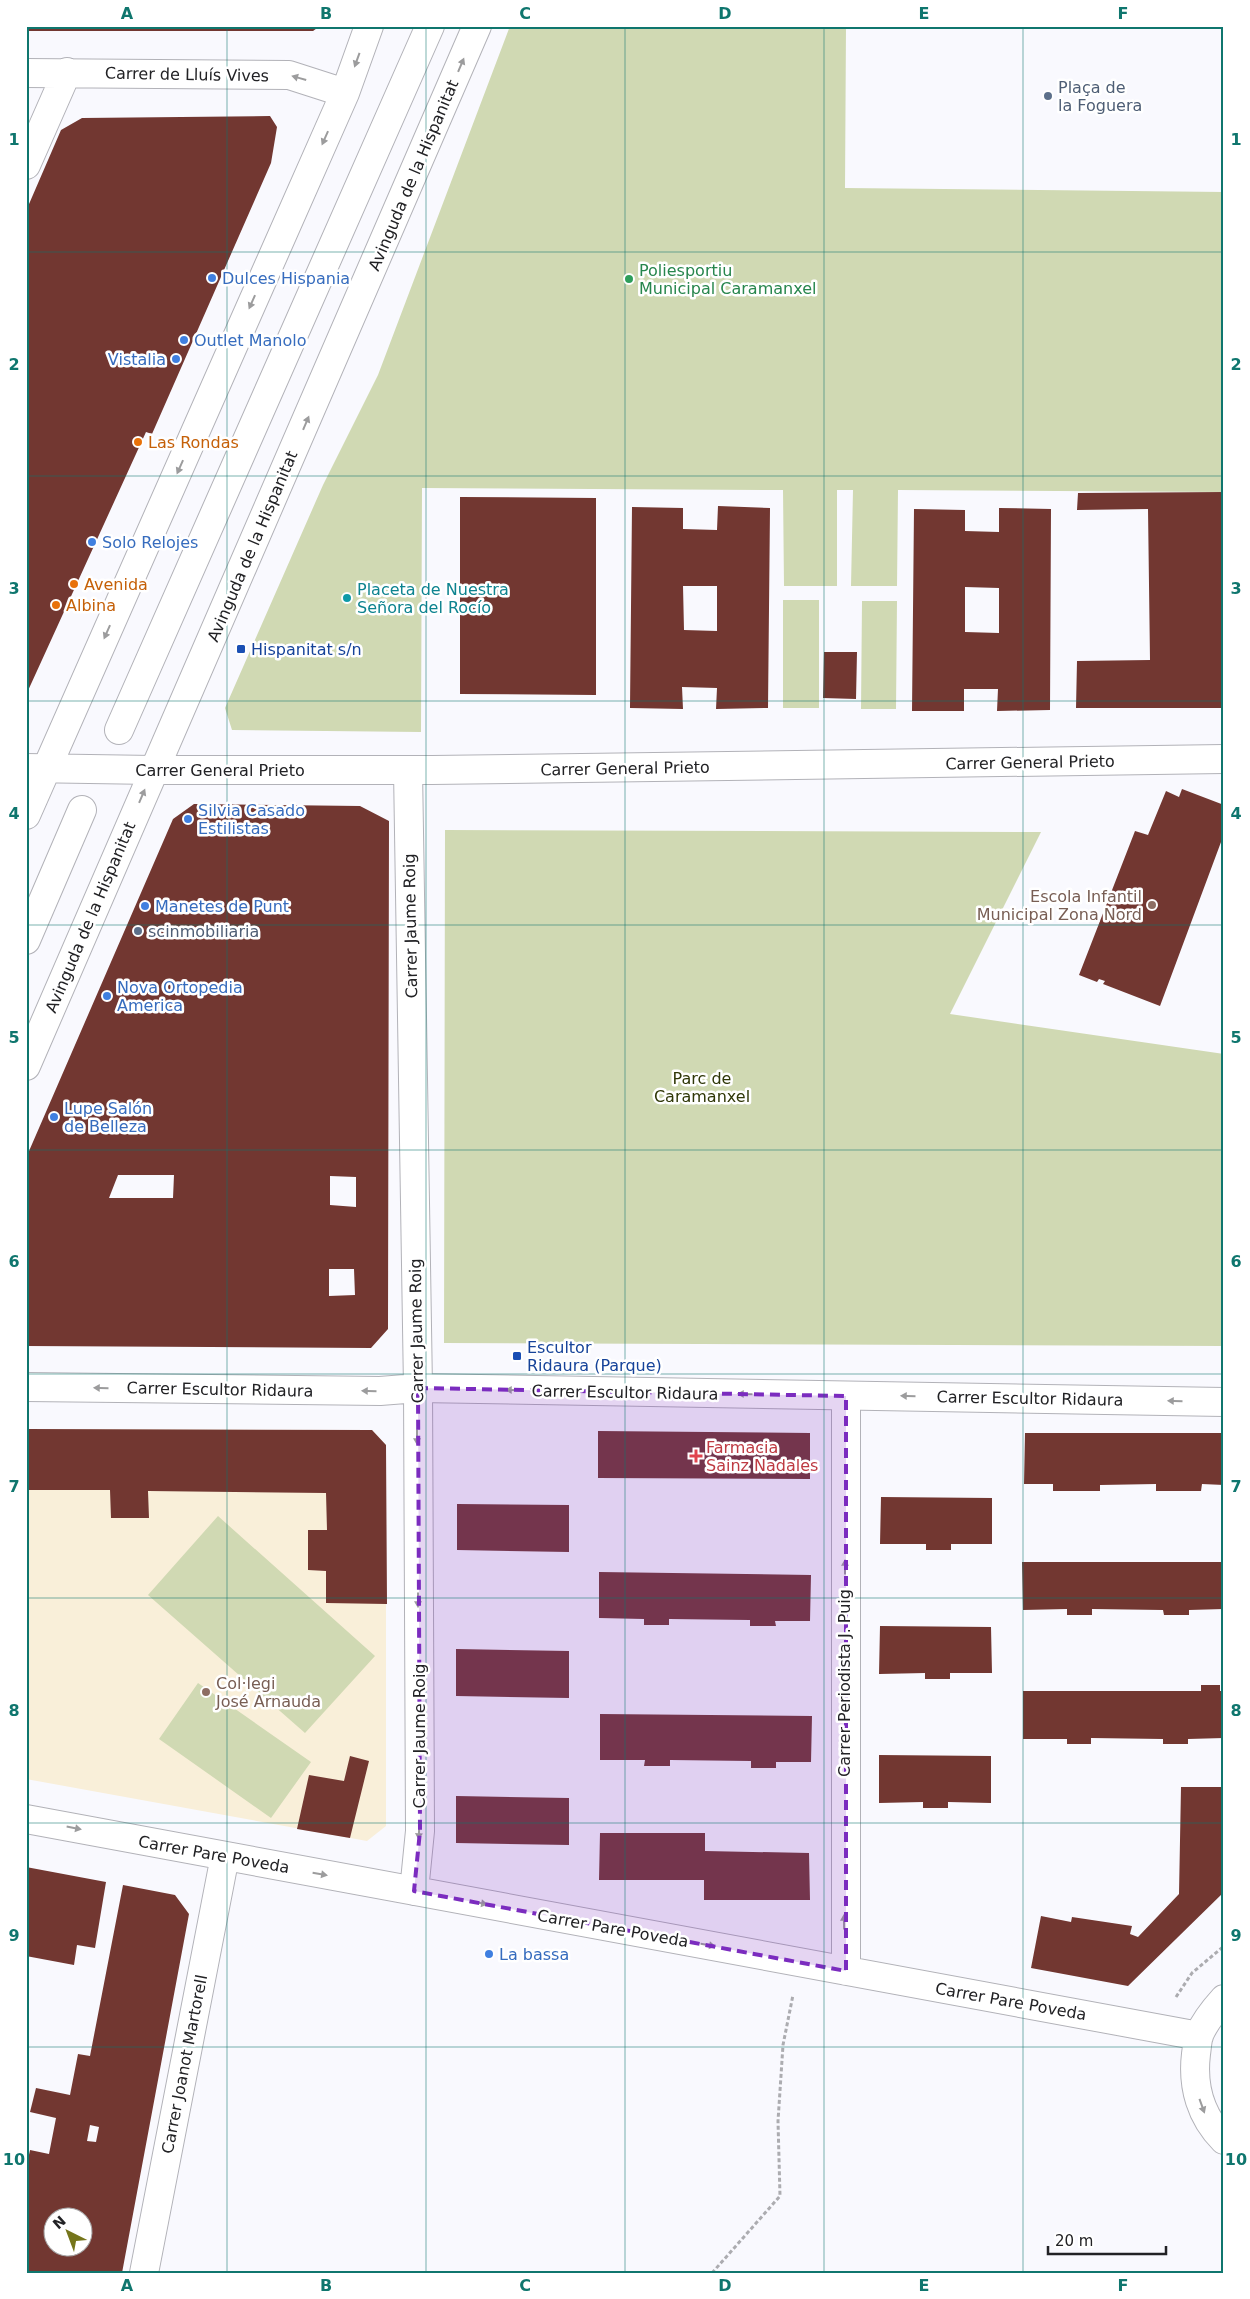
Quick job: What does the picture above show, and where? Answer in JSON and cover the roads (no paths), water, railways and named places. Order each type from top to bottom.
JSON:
[{"type":"street","points":[[26,815],[37,767],[345,93],[369,26]]},
{"type":"street","points":[[119,730],[430,26]]},
{"type":"street","name":"Avinguda de la Hispanitat","points":[[26,1066],[477,26]]},
{"type":"street","points":[[26,165],[67,72]]},
{"type":"street","name":"Carrer de Lluís Vives","points":[[26,73],[289,75],[345,93]]},
{"type":"street","name":"Carrer General Prieto","points":[[37,767],[153,770],[408,770],[1224,760]]},
{"type":"street","name":"Carrer Jaume Roig","points":[[408,770],[418,1388],[420,1831],[414,1891]]},
{"type":"street","points":[[26,940],[82,810]]},
{"type":"street","name":"Carrer Escultor Ridaura","points":[[26,1387],[380,1391],[418,1388],[1224,1402]]},
{"type":"street","name":"Carrer Periodista J. Puig","points":[[846,1396],[846,1971]]},
{"type":"street","name":"Carrer Pare Poveda","points":[[26,1819],[1199,2036]]},
{"type":"street","name":"Carrer Joanot Martorell","points":[[144,2273],[225,1856]]},
{"type":"street","points":[[1224,2000],[1211,2014],[1199,2036],[1195,2065],[1196,2089],[1203,2111],[1215,2131],[1224,2140]]},
{"type":"place","name":"Plaça de la Foguera","points":[[1048,96]]},
{"type":"place","name":"Dulces Hispania","points":[[212,278]]},
{"type":"place","name":"Poliesportiu Municipal Caramanxel","points":[[629,279]]},
{"type":"place","name":"Outlet Manolo","points":[[184,340]]},
{"type":"place","name":"Vistalia","points":[[176,359]]},
{"type":"place","name":"Las Rondas","points":[[138,442]]},
{"type":"place","name":"Solo Relojes","points":[[92,542]]},
{"type":"place","name":"Avenida","points":[[74,584]]},
{"type":"place","name":"Placeta de Nuestra Señora del Rocío","points":[[347,598]]},
{"type":"place","name":"Albina","points":[[56,605]]},
{"type":"place","name":"Hispanitat s/n","points":[[241,649]]},
{"type":"place","name":"Silvia Casado Estilistas","points":[[188,819]]},
{"type":"place","name":"Escola Infantil Municipal Zona Nord","points":[[1152,905]]},
{"type":"place","name":"Manetes de Punt","points":[[145,906]]},
{"type":"place","name":"scinmobiliaria","points":[[138,931]]},
{"type":"place","name":"Nova Ortopedia America","points":[[107,996]]},
{"type":"place","name":"Lupe Salón de Belleza","points":[[54,1117]]},
{"type":"place","name":"Escultor Ridaura (Parque)","points":[[517,1356]]},
{"type":"place","name":"Farmacia Sainz Nadales","points":[[696,1456]]},
{"type":"place","name":"Col·legi José Arnauda","points":[[206,1692]]},
{"type":"place","name":"La bassa","points":[[489,1954]]},
{"type":"park label","name":"Parc de Caramanxel","points":[[702,1087]]}]
